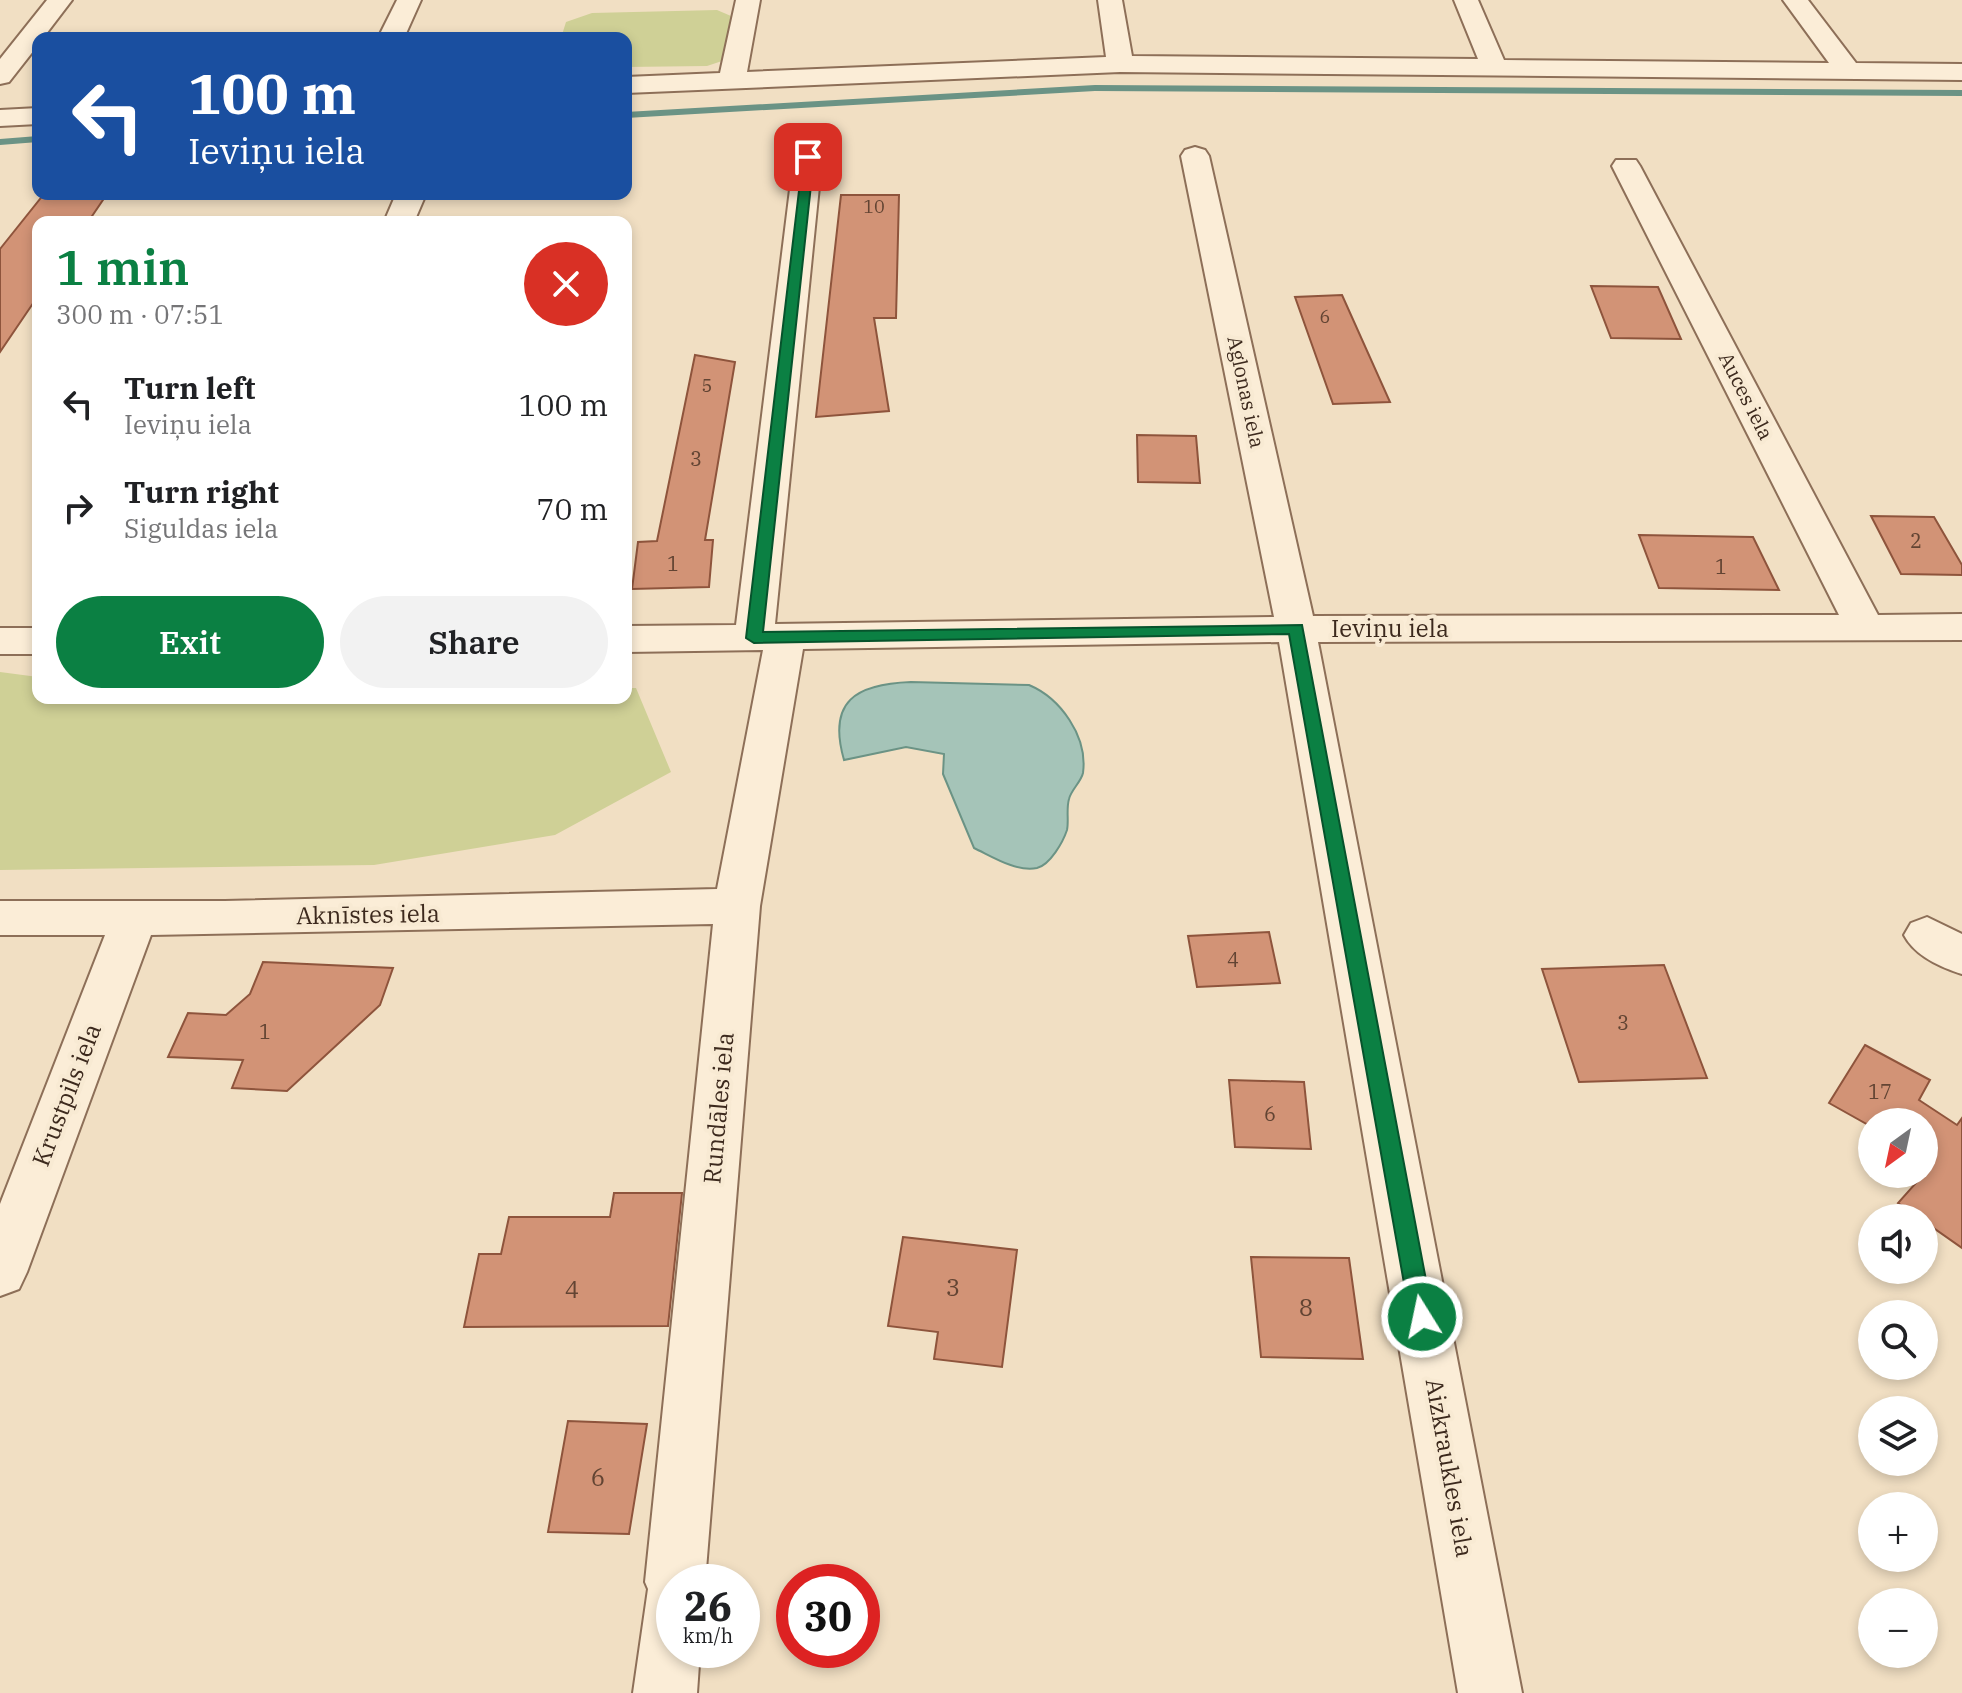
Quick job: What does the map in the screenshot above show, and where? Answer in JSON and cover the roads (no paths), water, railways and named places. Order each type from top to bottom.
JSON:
[{"type":"street","points":[[35,32],[60,0]]},
{"type":"street","points":[[394,32],[409,0]]},
{"type":"street","points":[[732,81],[748,0]]},
{"type":"street","points":[[1110,0],[1120,64]]},
{"type":"street","points":[[1466,0],[1494,66]]},
{"type":"street","points":[[1795,0],[1848,70]]},
{"type":"street","points":[[0,76],[32,35]]},
{"type":"street","points":[[632,85],[1120,64],[1962,72]]},
{"type":"street","points":[[0,118],[32,116]]},
{"type":"street","name":"Aglonas iela","points":[[1195,156],[1296,629]]},
{"type":"street","name":"Rundāles iela","points":[[677,1564],[737,906],[770,637],[808,157]]},
{"type":"street","name":"Auces iela","points":[[1626,166],[1865,627]]},
{"type":"street","name":"Ieviņu iela","points":[[632,639],[1296,629],[1962,627]]},
{"type":"street","name":"Aizkraukles iela","points":[[1296,629],[1490,1693]]},
{"type":"street","points":[[0,641],[32,641]]},
{"type":"street","name":"Aknīstes iela","points":[[0,918],[737,906]]},
{"type":"street","name":"Krustpils iela","points":[[0,1272],[135,918]]},
{"type":"street","points":[[665,1693],[667,1668]]},
{"type":"waterway","points":[[632,115],[1095,88],[1962,93]]},
{"type":"waterway","points":[[0,142],[32,139]]}]
